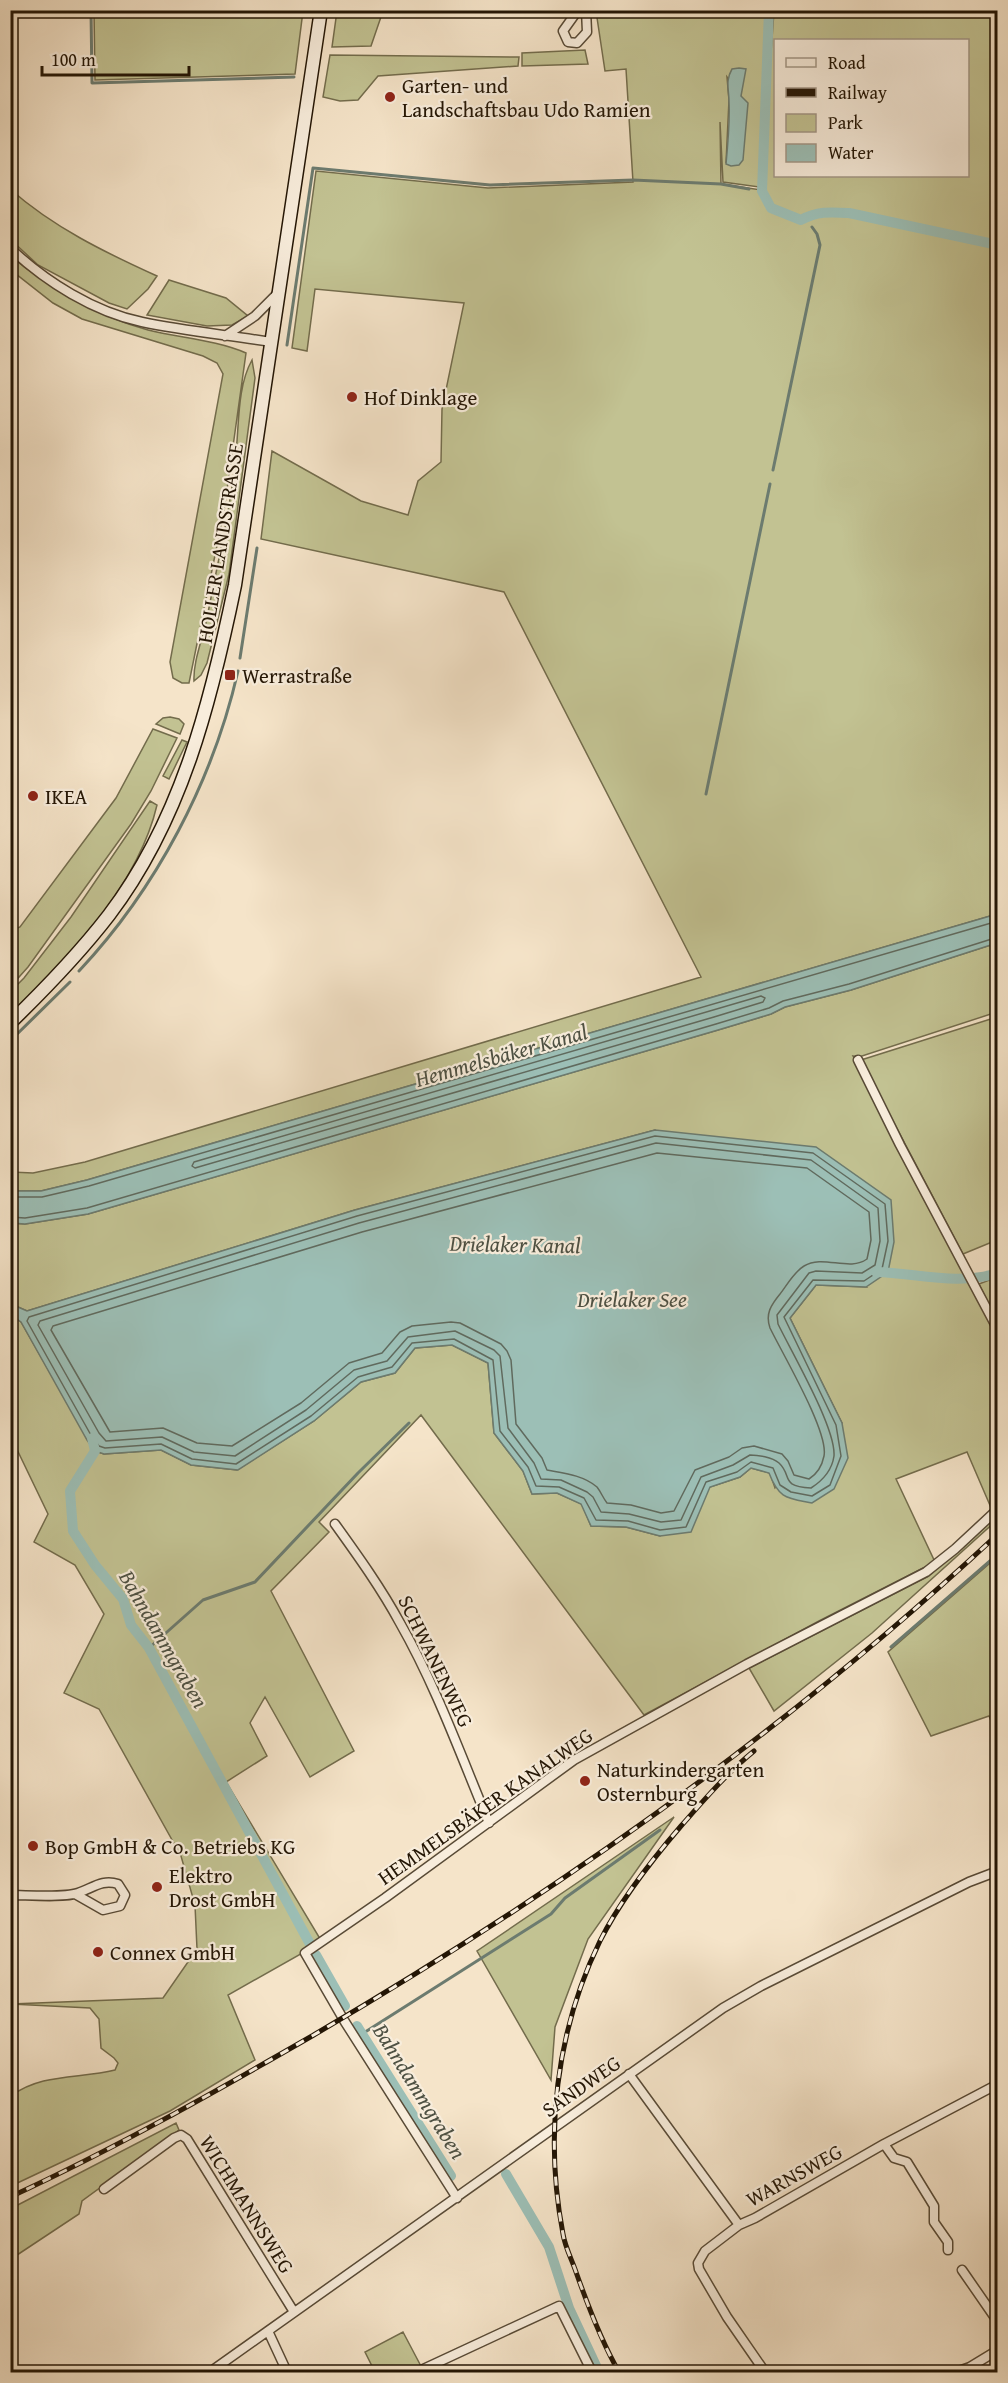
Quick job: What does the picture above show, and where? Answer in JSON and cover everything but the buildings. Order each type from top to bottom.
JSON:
[{"type":"main road","name":"HOLLER LANDSTRASSE","points":[[10,1023],[50,984],[90,939],[128,889],[162,826],[197,743],[218,670],[236,585],[321,10]]},
{"type":"street","points":[[578,10],[563,31],[568,42],[578,43],[586,32],[586,10]]},
{"type":"street","points":[[10,248],[28,265],[91,304],[140,322],[271,342]]},
{"type":"street","points":[[225,336],[255,316],[278,293]]},
{"type":"street","points":[[858,1060],[998,1330]]},
{"type":"street","name":"HEMMELSBÄKER KANALWEG","points":[[456,2198],[304,1953],[379,1903],[574,1760],[747,1664],[926,1572],[998,1509]]},
{"type":"street","name":"SCHWANENWEG","points":[[335,1524],[374,1578],[402,1625],[441,1706],[489,1823]]},
{"type":"street","name":"SANDWEG","points":[[210,2373],[714,2014],[761,1986],[969,1882],[998,1871]]},
{"type":"street","points":[[10,1895],[75,1894],[102,1882],[110,1882],[118,1884],[125,1895],[120,1906],[103,1910],[75,1894]]},
{"type":"street","name":"WARNSWEG","points":[[629,2074],[739,2225],[806,2190],[884,2144],[998,2084]]},
{"type":"street","name":"WICHMANNSWEG","points":[[104,2189],[181,2135],[187,2139],[294,2312]]},
{"type":"street","points":[[884,2144],[894,2158],[907,2162],[934,2206],[933,2222],[948,2242],[948,2250]]},
{"type":"street","points":[[739,2225],[705,2251],[698,2263],[699,2269],[727,2317],[765,2373]]},
{"type":"street","points":[[962,2270],[998,2322]]},
{"type":"street","points":[[417,2373],[559,2306],[592,2373]]},
{"type":"street","points":[[268,2331],[287,2373]]},
{"type":"street","points":[[956,2373],[998,2350]]},
{"type":"green space","points":[[767,10],[759,187],[723,182],[720,122],[721,184],[761,190],[774,11],[997,11],[997,914],[87,1180],[41,1191],[11,1191],[11,1172],[33,1173],[85,1162],[701,977],[504,592],[261,539],[272,451],[361,501],[408,515],[418,481],[441,462],[442,409],[464,303],[315,289],[307,351],[292,348],[316,171],[488,188],[633,182],[626,69],[605,71],[596,11]],"holes":[[[727,77],[741,96],[726,163],[729,100]]]},
{"type":"green space","points":[[94,11],[303,11],[295,74],[95,80]]},
{"type":"green space","points":[[337,11],[383,11],[371,46],[332,47]]},
{"type":"green space","points":[[585,50],[588,64],[522,66],[522,53]]},
{"type":"green space","points":[[330,55],[519,57],[518,66],[378,76],[358,100],[340,101],[323,97]]},
{"type":"green space","points":[[10,189],[61,227],[157,276],[148,289],[127,309],[109,303],[38,265],[11,240]]},
{"type":"green space","points":[[10,256],[58,290],[110,317],[148,330],[210,342],[246,353],[224,511],[189,683],[182,683],[173,678],[170,662],[223,374],[217,363],[203,356],[82,319],[53,303],[11,270]]},
{"type":"green space","points":[[169,280],[226,298],[248,316],[232,325],[207,326],[147,315]]},
{"type":"green space","points":[[252,360],[255,378],[229,574],[207,663],[201,675],[194,681],[229,508],[242,389]]},
{"type":"green space","points":[[163,718],[179,719],[184,724],[180,734],[156,724]]},
{"type":"green space","points":[[153,729],[177,738],[151,791],[131,824],[28,967],[11,986],[11,931],[20,927],[116,798]]},
{"type":"green space","points":[[182,740],[187,742],[169,779],[163,776]]},
{"type":"green space","points":[[150,801],[157,805],[148,834],[135,863],[118,891],[78,944],[11,1013],[11,991],[24,978],[71,917]]},
{"type":"green space","points":[[997,943],[997,1012],[859,1057],[853,1056],[997,1336],[997,1505],[992,1510],[967,1452],[896,1479],[935,1562],[644,1715],[421,1415],[319,1522],[329,1532],[271,1591],[354,1751],[310,1777],[265,1697],[250,1723],[267,1756],[226,1782],[322,1942],[228,1995],[255,2060],[170,2111],[11,2186],[11,2096],[48,2080],[115,2070],[118,2063],[101,2048],[99,2019],[90,2008],[11,2004],[163,1998],[197,1949],[195,1905],[181,1856],[99,1709],[64,1693],[104,1614],[75,1565],[34,1542],[48,1514],[11,1437],[11,1315],[21,1322],[95,1451],[104,1454],[161,1450],[191,1465],[237,1470],[314,1421],[361,1382],[395,1373],[415,1348],[452,1345],[488,1363],[494,1433],[523,1471],[532,1494],[557,1493],[582,1504],[591,1526],[626,1527],[660,1536],[710,1487],[740,1477],[751,1468],[770,1473],[775,1488],[842,1423],[790,1318],[816,1285],[866,1287],[655,1130],[355,1210],[27,1311],[11,1304],[11,1223],[25,1224],[88,1214],[718,1030],[771,1014],[785,1007],[851,990]]},
{"type":"green space","points":[[997,1017],[997,1240],[963,1254],[861,1060]]},
{"type":"green space","points":[[997,1277],[997,1321],[979,1284]]},
{"type":"green space","points":[[997,1515],[997,1520],[872,1633],[774,1711],[749,1668],[929,1576]]},
{"type":"green space","points":[[997,1557],[997,1735],[989,1716],[931,1736],[888,1652]]},
{"type":"green space","points":[[674,1817],[588,1939],[555,2027],[551,2080],[477,1951]]},
{"type":"green space","points":[[176,2123],[179,2130],[82,2201],[79,2214],[11,2259],[10,2209]]},
{"type":"green space","points":[[403,2332],[423,2370],[375,2372],[365,2352]]},
{"type":"water","points":[[732,69],[746,69],[741,96],[748,103],[743,160],[739,165],[731,166],[726,164],[729,117],[728,81]]},
{"type":"water","points":[[997,914],[997,943],[851,990],[785,1007],[771,1014],[718,1030],[88,1214],[25,1224],[11,1223],[11,1191],[41,1191],[87,1180]]},
{"type":"water","name":"Drielaker See","points":[[655,1130],[816,1147],[891,1200],[894,1242],[888,1272],[866,1287],[816,1285],[790,1318],[842,1423],[848,1458],[834,1489],[812,1503],[785,1496],[776,1488],[769,1473],[751,1468],[740,1477],[710,1487],[691,1532],[660,1536],[626,1527],[591,1526],[581,1504],[557,1493],[532,1494],[523,1471],[494,1433],[488,1363],[452,1345],[415,1348],[395,1373],[361,1382],[314,1421],[238,1470],[191,1465],[161,1450],[104,1454],[95,1451],[87,1440],[21,1322],[11,1315],[11,1304],[27,1311],[355,1210]]},
{"type":"waterway","points":[[91,10],[92,83],[294,77]]},
{"type":"waterway","points":[[769,10],[762,191],[771,208],[801,220],[830,212],[849,213],[998,245]]},
{"type":"waterway","points":[[287,345],[313,168],[490,185],[633,180],[721,184],[749,189]]},
{"type":"waterway","points":[[773,470],[820,245],[812,227]]},
{"type":"waterway","points":[[706,794],[770,484]]},
{"type":"waterway","points":[[240,658],[257,548]]},
{"type":"waterway","points":[[79,971],[133,905],[178,832],[213,753],[238,671]]},
{"type":"waterway","points":[[10,1041],[70,982]]},
{"type":"waterway","name":"Drielaker Kanal","points":[[876,1272],[952,1279],[983,1277],[998,1273]]},
{"type":"waterway","points":[[149,1648],[203,1600],[255,1582],[358,1473],[409,1423]]},
{"type":"waterway","name":"Bahndammgraben","points":[[92,1438],[95,1451],[70,1491],[73,1531],[95,1565],[123,1599],[131,1625],[149,1648],[310,1944]]},
{"type":"waterway","points":[[891,1647],[998,1554]]},
{"type":"waterway","points":[[362,2034],[551,1914],[565,1898],[660,1830]]},
{"type":"waterway","name":"Bahndammgraben","points":[[316,1955],[345,2006]]},
{"type":"waterway","name":"Bahndammgraben","points":[[357,2026],[451,2176]]},
{"type":"waterway","name":"Bahndammgraben","points":[[506,2174],[549,2247],[569,2308],[599,2372]]},
{"type":"railway","points":[[10,2197],[125,2140],[312,2036],[493,1925],[669,1804],[754,1740],[838,1674],[998,1534]]},
{"type":"railway","points":[[619,2372],[595,2323],[563,2234],[557,2197],[555,2122],[564,2047],[585,1975],[617,1910],[681,1826],[725,1778],[754,1751]]},
{"type":"place","name":"Garten- und Landschaftsbau Udo Ramien","points":[[390,97]]},
{"type":"place","name":"Hof Dinklage","points":[[352,397]]},
{"type":"place","name":"Werrastraße","points":[[230,675]]},
{"type":"place","name":"IKEA","points":[[33,796]]},
{"type":"place","name":"Naturkindergarten Osternburg","points":[[585,1781]]},
{"type":"place","name":"Bop GmbH & Co. Betriebs KG","points":[[33,1846]]},
{"type":"place","name":"Elektro Drost GmbH","points":[[157,1887]]},
{"type":"place","name":"Connex GmbH","points":[[98,1952]]},
{"type":"water label","name":"Hemmelsbäker Kanal","points":[[501,1055]]}]
